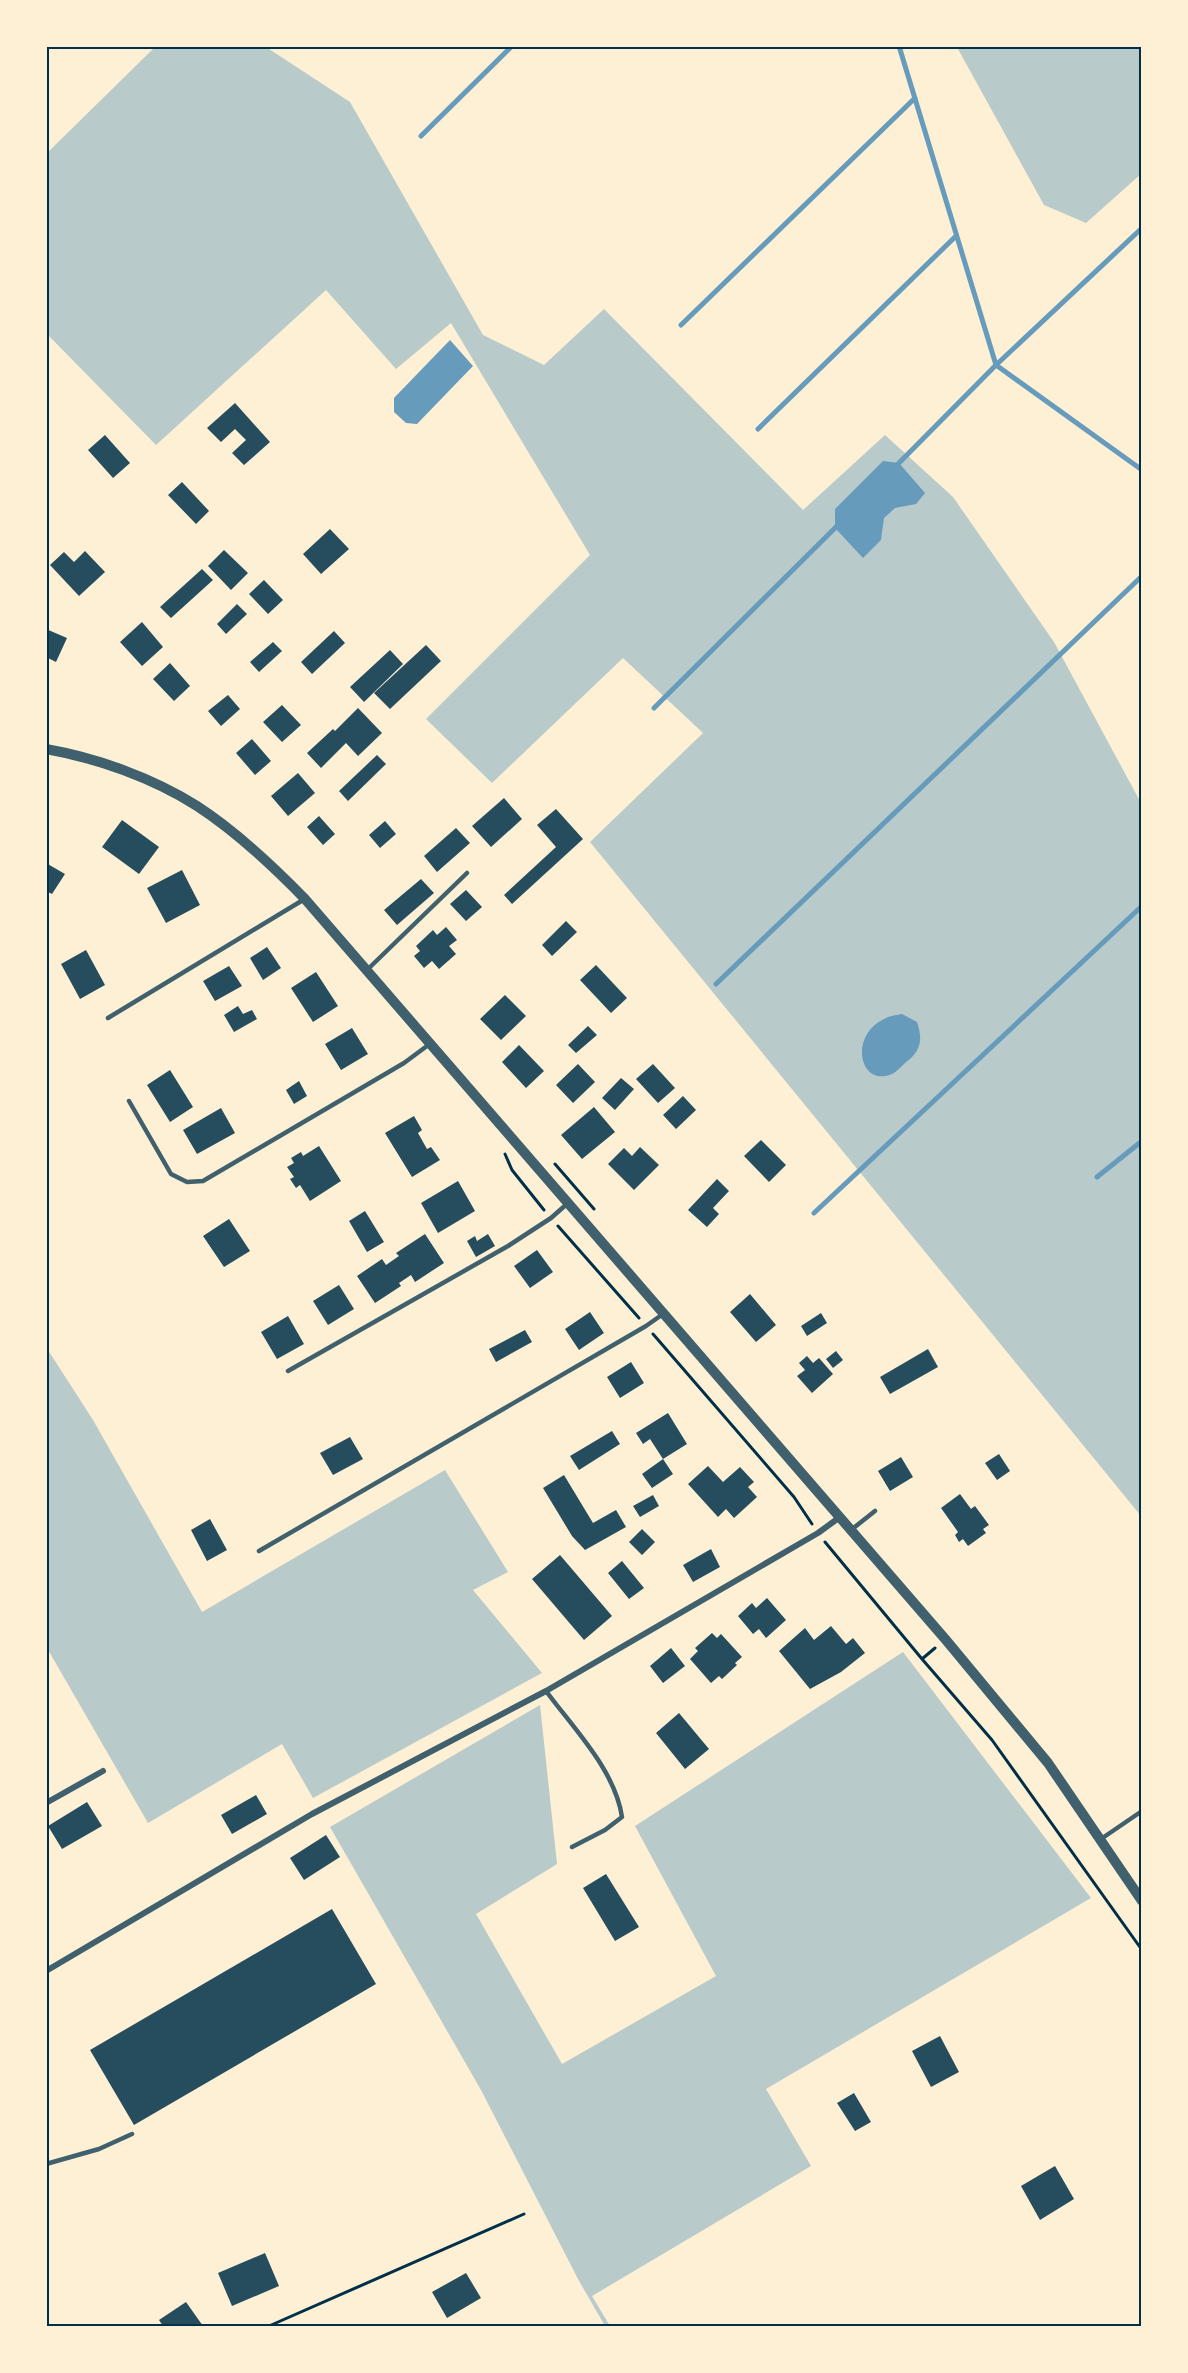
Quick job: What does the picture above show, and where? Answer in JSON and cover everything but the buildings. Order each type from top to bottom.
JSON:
[{"type":"street","points":[[46,749],[116,769],[196,805],[271,863],[368,970],[840,1516],[1035,1746],[1142,1901]]},
{"type":"street","points":[[46,1971],[312,1814],[546,1691],[818,1533],[840,1516]]},
{"type":"street","points":[[46,1803],[103,1771]]},
{"type":"lane","points":[[368,970],[468,873]]},
{"type":"lane","points":[[108,1018],[305,899]]},
{"type":"lane","points":[[129,1101],[171,1174],[187,1182],[203,1181],[404,1063],[431,1043]]},
{"type":"lane","points":[[288,1371],[508,1246],[551,1218],[568,1203]]},
{"type":"lane","points":[[259,1551],[663,1314]]},
{"type":"lane","points":[[851,1530],[875,1510]]},
{"type":"lane","points":[[546,1691],[609,1776],[620,1800],[622,1817],[605,1830],[572,1847]]},
{"type":"lane","points":[[1099,1841],[1142,1811]]},
{"type":"lane","points":[[46,2164],[99,2149],[132,2134]]},
{"type":"path","points":[[503,1150],[512,1170],[551,1218],[794,1497],[818,1533],[992,1740],[1142,1950]]},
{"type":"path","points":[[269,2326],[524,2214]]},
{"type":"shaded area","points":[[959,46],[1141,47],[1141,174],[1086,223],[1044,205],[958,49]]},
{"type":"shaded area","points":[[155,47],[266,47],[350,102],[483,335],[544,365],[604,309],[803,510],[885,435],[953,497],[1054,642],[1141,803],[1141,1516],[590,842],[703,733],[623,658],[492,783],[426,719],[590,555],[451,323],[396,369],[326,290],[156,445],[47,334],[47,153]]},
{"type":"shaded area","points":[[46,1347],[93,1420],[202,1612],[445,1470],[508,1572],[473,1590],[542,1673],[313,1798],[282,1744],[148,1823],[47,1648]]},
{"type":"shaded area","points":[[903,1652],[1091,1898],[766,2089],[811,2166],[592,2296],[610,2326],[605,2326],[578,2279],[481,2090],[330,1827],[540,1705],[557,1864],[476,1914],[562,2064],[716,1976],[635,1826]]},
{"type":"water","points":[[450,340],[473,366],[417,424],[406,423],[394,412],[394,398]]},
{"type":"water","points":[[883,461],[899,463],[925,493],[916,504],[895,508],[884,518],[881,540],[863,558],[835,528],[835,509]]},
{"type":"water","points":[[902,1014],[917,1022],[920,1037],[917,1051],[892,1074],[881,1076],[872,1074],[862,1058],[862,1048],[866,1037],[873,1027],[884,1019]]},
{"type":"waterway","points":[[421,136],[512,46]]},
{"type":"waterway","points":[[899,46],[996,365],[1142,470]]},
{"type":"waterway","points":[[681,325],[915,98]]},
{"type":"waterway","points":[[895,467],[996,365],[1142,228]]},
{"type":"waterway","points":[[758,429],[956,236]]},
{"type":"waterway","points":[[654,708],[840,523]]},
{"type":"waterway","points":[[716,984],[1142,576]]},
{"type":"waterway","points":[[814,1213],[1142,906]]},
{"type":"waterway","points":[[1097,1177],[1142,1141]]}]
